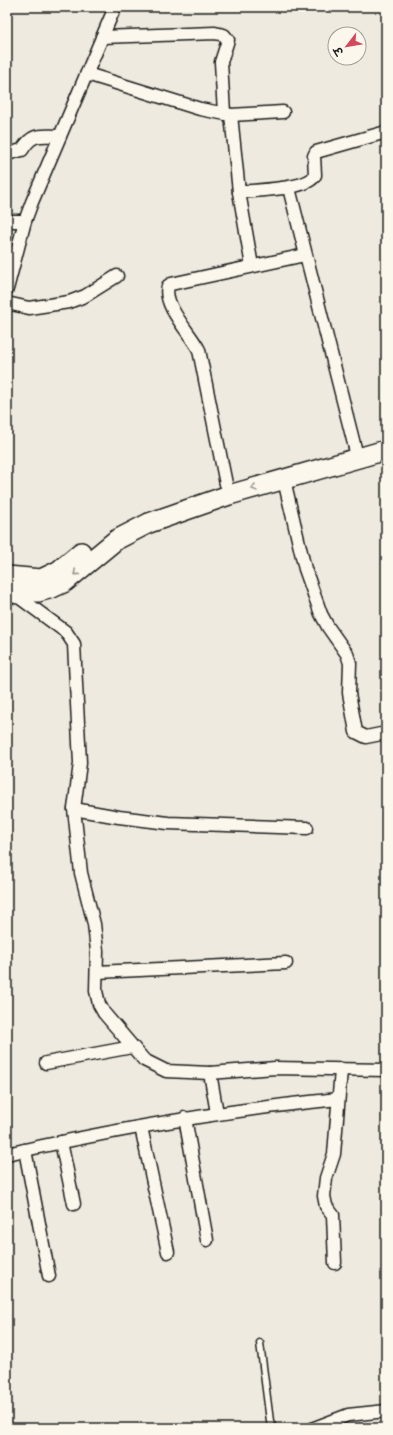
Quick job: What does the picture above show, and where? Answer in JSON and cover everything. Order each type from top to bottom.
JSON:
[{"type":"main road","points":[[7,576],[40,579],[58,571],[96,541],[145,514],[250,475],[355,448],[386,437]]},
{"type":"main road","points":[[7,592],[38,592],[65,582],[116,540],[130,532],[229,495],[386,450]]},
{"type":"street","points":[[7,289],[25,221],[115,7]]},
{"type":"street","points":[[102,37],[207,33],[224,35],[228,40],[222,62],[227,114],[252,266]]},
{"type":"street","points":[[87,74],[200,110],[227,114],[284,112]]},
{"type":"street","points":[[239,192],[289,188],[313,178],[314,156],[320,150],[386,132]]},
{"type":"street","points":[[7,154],[22,150],[28,140],[34,136],[60,136]]},
{"type":"street","points":[[289,188],[305,256],[355,448]]},
{"type":"street","points":[[7,221],[25,221]]},
{"type":"street","points":[[226,484],[199,350],[195,341],[184,329],[176,316],[167,290],[168,286],[171,284],[252,266],[305,256]]},
{"type":"street","points":[[7,304],[28,308],[69,302],[85,296],[117,276]]},
{"type":"street","points":[[284,480],[298,544],[310,582],[328,627],[347,654],[350,663],[349,693],[356,732],[366,737],[386,733]]},
{"type":"street","points":[[7,598],[14,596],[20,598],[66,632],[74,644],[80,763],[74,809],[81,873],[94,924],[97,951],[96,990],[99,1004],[104,1013],[144,1060],[162,1070],[210,1073],[275,1068],[386,1070]]},
{"type":"street","points":[[74,809],[119,817],[168,823],[307,828]]},
{"type":"street","points":[[97,972],[286,963]]},
{"type":"street","points":[[46,1063],[132,1047]]},
{"type":"street","points":[[335,1263],[333,1215],[326,1206],[324,1196],[326,1178],[334,1154],[341,1070]]},
{"type":"street","points":[[210,1073],[217,1113]]},
{"type":"street","points":[[7,1154],[185,1118],[338,1099]]},
{"type":"street","points":[[185,1118],[207,1240]]},
{"type":"street","points":[[140,1126],[168,1252]]},
{"type":"street","points":[[61,1142],[74,1204]]},
{"type":"street","points":[[25,1150],[49,1276]]},
{"type":"street","points":[[314,1428],[348,1415],[386,1411]]},
{"type":"lane","points":[[260,1343],[270,1421],[273,1428]]}]
